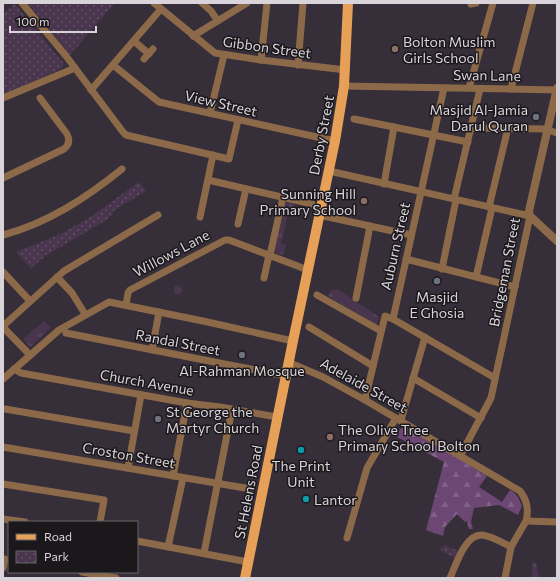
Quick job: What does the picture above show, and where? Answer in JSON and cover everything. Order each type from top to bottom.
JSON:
[{"type":"main road","name":"Derby Street","points":[[308,270],[335,141],[344,86],[346,70],[348,3]]},
{"type":"main road","name":"St Helens Road","points":[[245,578],[308,270]]},
{"type":"street","points":[[22,3],[75,68],[125,134],[229,159],[238,120]]},
{"type":"street","name":"Gibbon Street","points":[[154,3],[212,52],[298,65],[346,70]]},
{"type":"street","points":[[202,3],[211,11],[218,21]]},
{"type":"street","points":[[193,36],[247,3]]},
{"type":"street","points":[[261,60],[267,3]]},
{"type":"street","points":[[298,65],[303,3]]},
{"type":"street","points":[[469,88],[493,3]]},
{"type":"street","points":[[511,89],[533,3]]},
{"type":"street","points":[[91,90],[161,9]]},
{"type":"street","points":[[134,41],[149,54]]},
{"type":"street","points":[[210,113],[224,55]]},
{"type":"street","name":"View Street","points":[[113,65],[159,102],[335,141]]},
{"type":"street","points":[[3,98],[75,68]]},
{"type":"street","name":"Swan Lane","points":[[344,86],[557,89]]},
{"type":"street","name":"Auburn Street","points":[[393,319],[444,88]]},
{"type":"street","points":[[442,269],[455,200],[480,89]]},
{"type":"street","name":"Bridgeman Street","points":[[460,456],[491,398],[530,216],[529,211],[557,89]]},
{"type":"street","points":[[3,178],[64,149],[68,145],[69,139],[67,134],[40,98]]},
{"type":"street","points":[[354,119],[468,142]]},
{"type":"street","points":[[384,184],[394,127]]},
{"type":"street","points":[[471,128],[548,130],[557,133]]},
{"type":"street","points":[[476,278],[508,128]]},
{"type":"street","points":[[200,216],[213,155]]},
{"type":"street","points":[[3,235],[38,222],[75,204],[122,170]]},
{"type":"street","points":[[329,171],[530,216],[557,241]]},
{"type":"street","points":[[208,180],[312,204]]},
{"type":"street","points":[[238,224],[246,188]]},
{"type":"street","points":[[264,278],[283,197]]},
{"type":"street","points":[[146,213],[150,219]]},
{"type":"street","points":[[30,355],[3,327],[64,271],[158,215]]},
{"type":"street","points":[[319,215],[411,235]]},
{"type":"street","points":[[356,298],[370,226]]},
{"type":"street","name":"Willows Lane","points":[[126,305],[130,290],[225,240],[229,240],[308,270]]},
{"type":"street","points":[[406,259],[515,287]]},
{"type":"street","points":[[3,272],[30,301]]},
{"type":"street","points":[[57,277],[72,293],[85,314]]},
{"type":"street","points":[[317,296],[381,331]]},
{"type":"street","points":[[3,379],[59,330],[85,314],[110,302],[293,341]]},
{"type":"street","points":[[152,350],[159,312]]},
{"type":"street","points":[[364,400],[385,316],[393,319],[495,378]]},
{"type":"street","points":[[309,327],[373,366]]},
{"type":"street","name":"Randal Street","points":[[66,334],[286,376]]},
{"type":"street","points":[[347,538],[367,468],[399,419],[413,378],[424,337]]},
{"type":"street","name":"Adelaide Street","points":[[288,362],[317,374],[399,419],[517,489],[525,500],[528,511],[526,521]]},
{"type":"street","name":"Church Avenue","points":[[14,369],[21,373],[141,395],[277,417]]},
{"type":"street","points":[[413,378],[481,418]]},
{"type":"street","points":[[128,468],[141,395]]},
{"type":"street","points":[[173,476],[187,403]]},
{"type":"street","points":[[5,409],[134,431]]},
{"type":"street","points":[[204,553],[232,409]]},
{"type":"street","name":"Croston Street","points":[[3,447],[251,489]]},
{"type":"street","points":[[168,547],[183,478]]},
{"type":"street","points":[[3,484],[104,500],[100,521]]},
{"type":"street","points":[[3,519],[18,521]]},
{"type":"street","points":[[505,578],[511,547],[526,521],[557,522]]},
{"type":"street","points":[[450,578],[465,545],[473,537],[478,535],[488,536],[511,547]]},
{"type":"street","points":[[138,541],[248,562]]},
{"type":"street","points":[[3,568],[6,559]]},
{"type":"street","points":[[93,576],[116,578]]},
{"type":"green space","points":[[28,3],[115,3],[70,55]]},
{"type":"green space","points":[[15,4],[64,64],[62,68],[3,95],[3,14]]},
{"type":"green space","points":[[139,182],[146,191],[115,210],[108,219],[45,256],[31,269],[16,252],[63,233],[92,216]]},
{"type":"green space","points":[[288,202],[294,204],[293,210],[289,209],[281,244],[286,245],[283,255],[276,253],[275,250],[285,204]]},
{"type":"green space","points":[[178,285],[183,290],[178,295],[173,290]]},
{"type":"green space","points":[[337,289],[379,317],[377,325],[328,296],[331,291]]},
{"type":"green space","points":[[44,321],[51,328],[30,347],[23,339]]},
{"type":"green space","points":[[404,427],[487,476],[479,487],[502,502],[510,490],[518,496],[522,506],[518,515],[499,505],[474,508],[471,522],[473,529],[469,529],[467,521],[465,522],[457,514],[445,527],[443,536],[426,530],[444,462],[397,437],[400,429]]},
{"type":"green space","points":[[445,545],[458,551],[455,558],[439,550]]},
{"type":"green space","points":[[533,562],[536,562],[539,578],[531,578]]},
{"type":"place","name":"Bolton Muslim Girls School","points":[[395,49]]},
{"type":"place","name":"Masjid Al-Jamia Darul Quran","points":[[536,117]]},
{"type":"place","name":"Sunning Hill Primary School","points":[[364,201]]},
{"type":"place","name":"Masjid E Ghosia","points":[[437,281]]},
{"type":"place","name":"Al-Rahman Mosque","points":[[242,355]]},
{"type":"place","name":"St George the Martyr Church","points":[[158,419]]},
{"type":"place","name":"The Olive Tree Primary School Bolton","points":[[330,437]]},
{"type":"place","name":"The Print Unit","points":[[301,450]]},
{"type":"place","name":"Lantor","points":[[306,499]]}]
